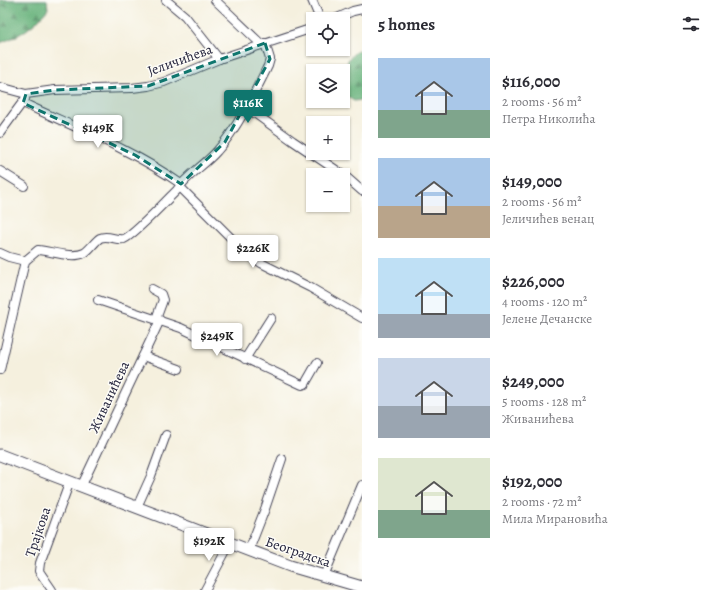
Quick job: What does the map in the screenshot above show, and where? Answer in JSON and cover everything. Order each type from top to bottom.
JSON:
[{"type":"main road","name":"Београдска","points":[[0,455],[82,485],[230,543],[356,587]]},
{"type":"street","points":[[166,0],[185,16],[219,59]]},
{"type":"street","points":[[0,370],[25,261],[38,250],[68,255],[79,255],[86,252],[100,238],[125,238],[217,151],[225,142],[246,107],[268,66],[270,59],[263,44],[215,0]]},
{"type":"street","points":[[312,0],[317,12]]},
{"type":"street","points":[[350,12],[362,9]]},
{"type":"street","name":"Јеличићева","points":[[26,94],[55,90],[132,88],[148,86],[164,82],[219,59],[306,30]]},
{"type":"street","points":[[0,87],[26,94],[23,102],[0,133]]},
{"type":"street","points":[[23,102],[161,170],[181,184],[181,188],[244,251],[261,263],[311,288],[330,301],[362,318]]},
{"type":"street","points":[[246,107],[345,176],[362,191]]},
{"type":"street","points":[[0,171],[24,186]]},
{"type":"street","points":[[0,253],[9,258],[25,261]]},
{"type":"street","name":"Живанићева","points":[[82,485],[143,356],[158,319],[163,300],[161,294],[152,289]]},
{"type":"street","points":[[98,300],[181,328],[302,386],[305,384],[317,363]]},
{"type":"street","points":[[245,359],[271,318]]},
{"type":"street","points":[[143,356],[179,369]]},
{"type":"street","points":[[137,507],[151,476],[166,435]]},
{"type":"street","points":[[249,550],[282,459]]},
{"type":"street","name":"Трајкова","points":[[52,590],[39,571],[40,563],[70,481]]},
{"type":"street","points":[[324,576],[362,485]]},
{"type":"street","points":[[205,590],[230,543]]},
{"type":"highlighted area","points":[[265,43],[270,59],[225,142],[181,184],[135,155],[23,103],[26,94],[55,90],[148,86]]},
{"type":"green space","points":[[0,0],[47,0],[48,9],[27,30],[0,43]]},
{"type":"green space","points":[[357,50],[362,51],[362,100],[354,101],[350,98],[350,64],[348,64],[348,60]]}]
